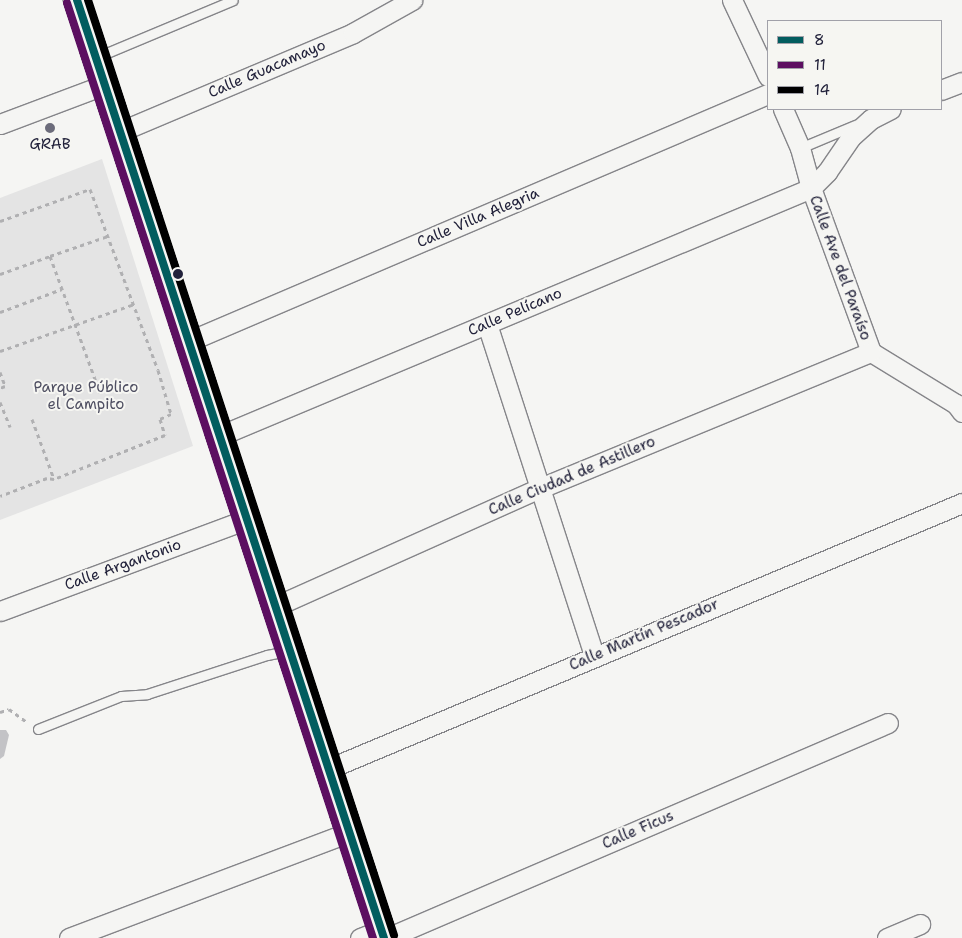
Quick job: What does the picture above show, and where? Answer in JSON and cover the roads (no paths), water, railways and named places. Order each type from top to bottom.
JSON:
[{"type":"street","points":[[77,0],[187,342],[291,651],[349,832],[378,936]]},
{"type":"street","name":"Calle Guacamayo","points":[[119,132],[354,33],[412,0]]},
{"type":"street","points":[[732,0],[767,74]]},
{"type":"street","points":[[942,90],[962,82]]},
{"type":"street","points":[[0,124],[104,85]]},
{"type":"street","name":"Calle Villa Alegria","points":[[187,342],[767,94]]},
{"type":"street","name":"Calle Ave del Paraíso","points":[[783,110],[800,148],[811,188],[872,352],[956,404],[962,412]]},
{"type":"street","points":[[811,188],[827,172],[852,137],[871,119],[889,110]]},
{"type":"street","name":"Calle Pelícano","points":[[219,436],[811,188]]},
{"type":"street","points":[[487,324],[538,489],[594,655]]},
{"type":"street","name":"Calle Ciudad de Astillero","points":[[276,606],[538,489],[872,352]]},
{"type":"street","name":"Calle Martín Pescador","points":[[328,769],[594,655],[962,503]]},
{"type":"street","name":"Calle Argantonio","points":[[0,611],[247,520]]},
{"type":"street","name":"Calle Ficus","points":[[378,936],[888,723]]},
{"type":"street","points":[[69,938],[349,832]]},
{"type":"street","points":[[887,938],[920,924]]},
{"type":"lane","points":[[96,57],[233,0]]},
{"type":"lane","points":[[800,148],[871,119]]},
{"type":"lane","points":[[38,729],[120,696],[147,694],[266,655],[291,651]]},
{"type":"place","name":"GRAB","points":[[50,128]]},
{"type":"park label","name":"Parque Público el Campito","points":[[86,396]]}]
